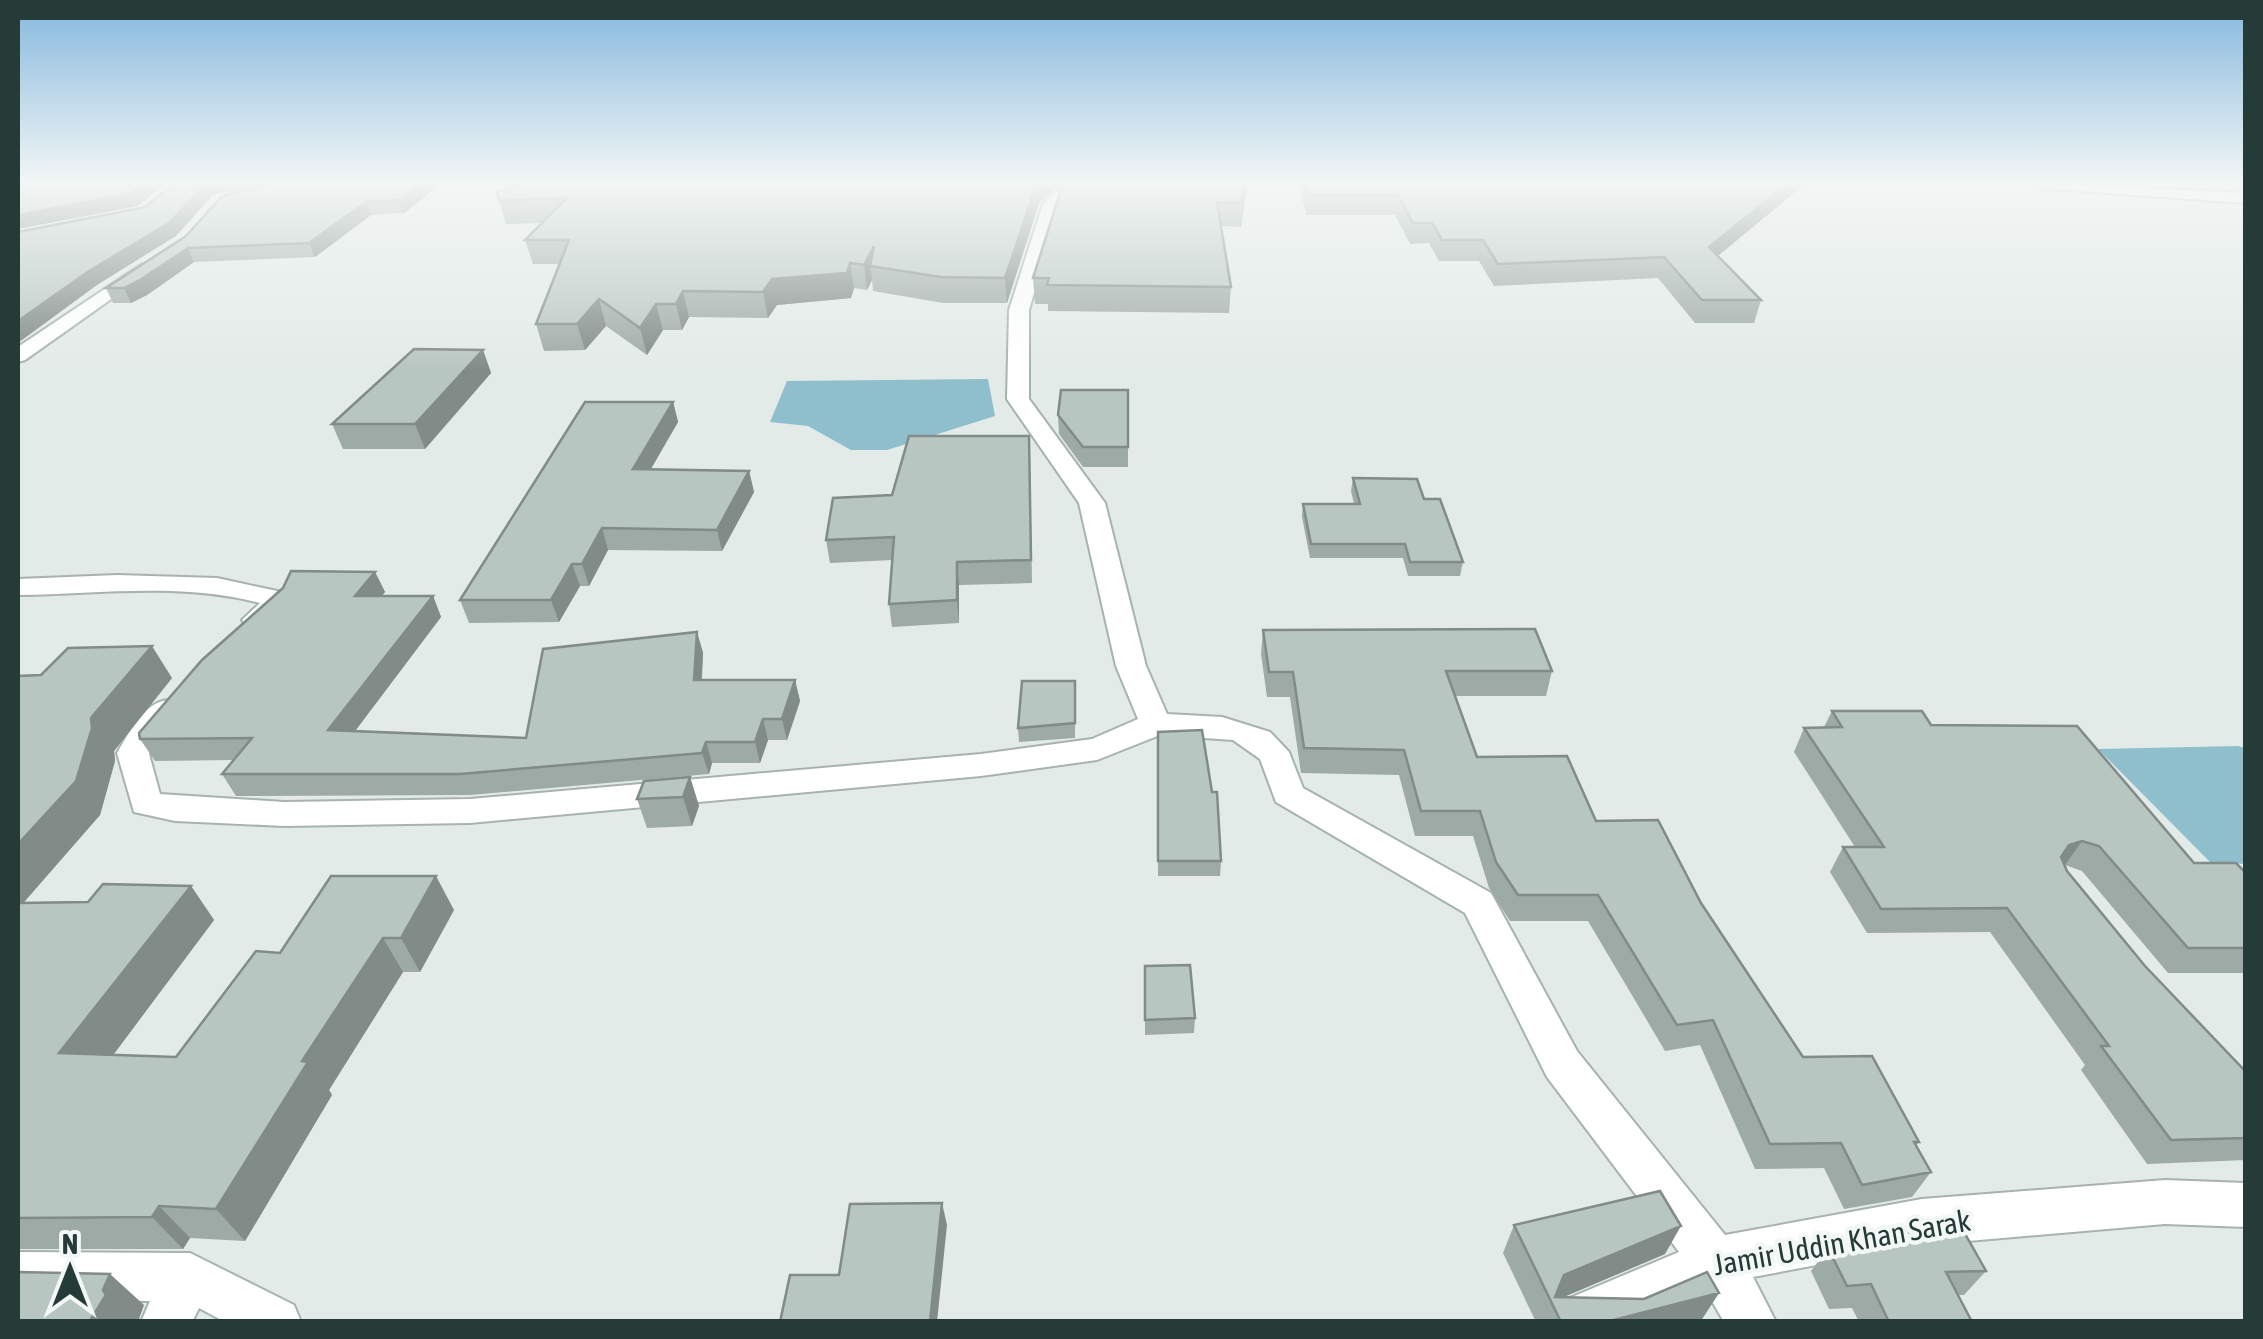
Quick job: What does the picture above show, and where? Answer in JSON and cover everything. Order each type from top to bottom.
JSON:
[{"type":"street","points":[[1039,245],[1019,310],[1018,399],[1092,502],[1131,666],[1156,724]]},
{"type":"street","points":[[18,356],[152,264]]},
{"type":"street","points":[[18,586],[184,585],[232,588],[281,600],[227,644]]},
{"type":"street","points":[[192,680],[154,720],[133,753],[146,803],[284,814],[489,810],[981,765],[1098,748],[1156,724],[1215,725],[1266,740],[1286,770],[1288,794],[1478,903],[1562,1064],[1715,1260],[1752,1322]]},
{"type":"street","name":"Jamir Uddin Khan Sarak","points":[[1570,1322],[1715,1260],[1922,1222],[2165,1202],[2246,1206]]},
{"type":"street","points":[[18,1276],[190,1277],[277,1322]]},
{"type":"street","points":[[165,1322],[190,1277]]},
{"type":"water","points":[[988,379],[995,416],[887,450],[851,450],[808,426],[770,422],[787,381]]},
{"type":"water","points":[[2245,748],[2245,864],[2210,862],[2098,749]]},
{"type":"building","points":[[18,245],[132,245],[89,271],[18,321]]},
{"type":"building","points":[[171,245],[249,245],[188,248],[124,288],[106,288]]},
{"type":"building","points":[[567,245],[1016,245],[1005,278],[940,277],[870,266],[874,246],[864,265],[850,263],[847,273],[772,279],[763,292],[683,291],[676,304],[656,304],[640,328],[599,299],[577,324],[536,324]]},
{"type":"building","points":[[1043,245],[1224,245],[1231,287],[1047,285],[1049,278],[1033,278]]},
{"type":"building","points":[[1486,245],[1711,245],[1761,300],[1702,300],[1664,257],[1498,264]]},
{"type":"building","points":[[414,349],[483,350],[415,424],[332,424]]},
{"type":"building","points":[[1061,390],[1128,390],[1128,447],[1083,447],[1058,415]]},
{"type":"building","points":[[585,402],[673,402],[633,469],[749,471],[717,530],[602,528],[582,564],[572,564],[551,600],[460,600]]},
{"type":"building","points":[[909,436],[1029,436],[1031,560],[957,562],[957,600],[889,604],[894,537],[826,540],[833,498],[892,495]]},
{"type":"building","points":[[1353,478],[1417,479],[1424,499],[1440,499],[1463,562],[1410,562],[1405,544],[1311,544],[1303,504],[1360,504]]},
{"type":"building","points":[[291,571],[375,572],[355,596],[433,596],[328,730],[526,738],[543,649],[697,632],[694,680],[795,680],[782,719],[763,719],[755,742],[706,742],[702,753],[460,774],[222,774],[252,738],[140,739],[139,733],[202,660],[283,588]]},
{"type":"building","points":[[1535,629],[1552,671],[1446,671],[1477,757],[1567,756],[1596,821],[1658,820],[1701,903],[1803,1057],[1872,1056],[1931,1172],[1862,1185],[1841,1143],[1770,1144],[1713,1020],[1677,1025],[1598,895],[1518,895],[1496,862],[1480,811],[1421,811],[1404,750],[1304,748],[1293,672],[1269,672],[1263,630]]},
{"type":"building","points":[[152,646],[91,718],[92,728],[76,781],[18,844],[18,676],[41,675],[68,648]]},
{"type":"building","points":[[1022,681],[1075,681],[1075,723],[1018,728]]},
{"type":"building","points":[[1832,711],[1922,711],[1931,725],[2077,726],[2194,863],[2236,863],[2246,873],[2246,948],[2188,948],[2099,846],[2082,841],[2069,845],[2061,857],[2067,871],[2145,966],[2246,1072],[2246,1138],[2171,1140],[2101,1046],[2109,1046],[2007,908],[1881,909],[1843,847],[1884,847],[1804,728],[1842,727]]},
{"type":"building","points":[[1202,730],[1212,792],[1217,792],[1221,861],[1158,861],[1158,732]]},
{"type":"building","points":[[690,777],[683,797],[637,799],[644,781]]},
{"type":"building","points":[[331,876],[436,876],[401,938],[383,938],[302,1061],[308,1062],[216,1209],[159,1206],[152,1217],[18,1218],[18,903],[88,902],[103,884],[191,886],[59,1053],[176,1057],[256,951],[280,953]]},
{"type":"building","points":[[1190,965],[1195,1018],[1145,1020],[1145,966]]},
{"type":"building","points":[[1660,1191],[1681,1226],[1564,1275],[1555,1297],[1644,1299],[1707,1272],[1719,1293],[1606,1322],[1561,1322],[1514,1225]]},
{"type":"building","points":[[942,1203],[930,1322],[780,1322],[790,1275],[839,1275],[850,1204]]},
{"type":"building","points":[[1959,1223],[1986,1271],[1946,1272],[1972,1322],[1889,1322],[1871,1284],[1847,1286],[1828,1248],[1891,1244],[1887,1235]]},
{"type":"building","points":[[18,1272],[110,1274],[103,1290],[106,1295],[89,1322],[18,1322]]}]
